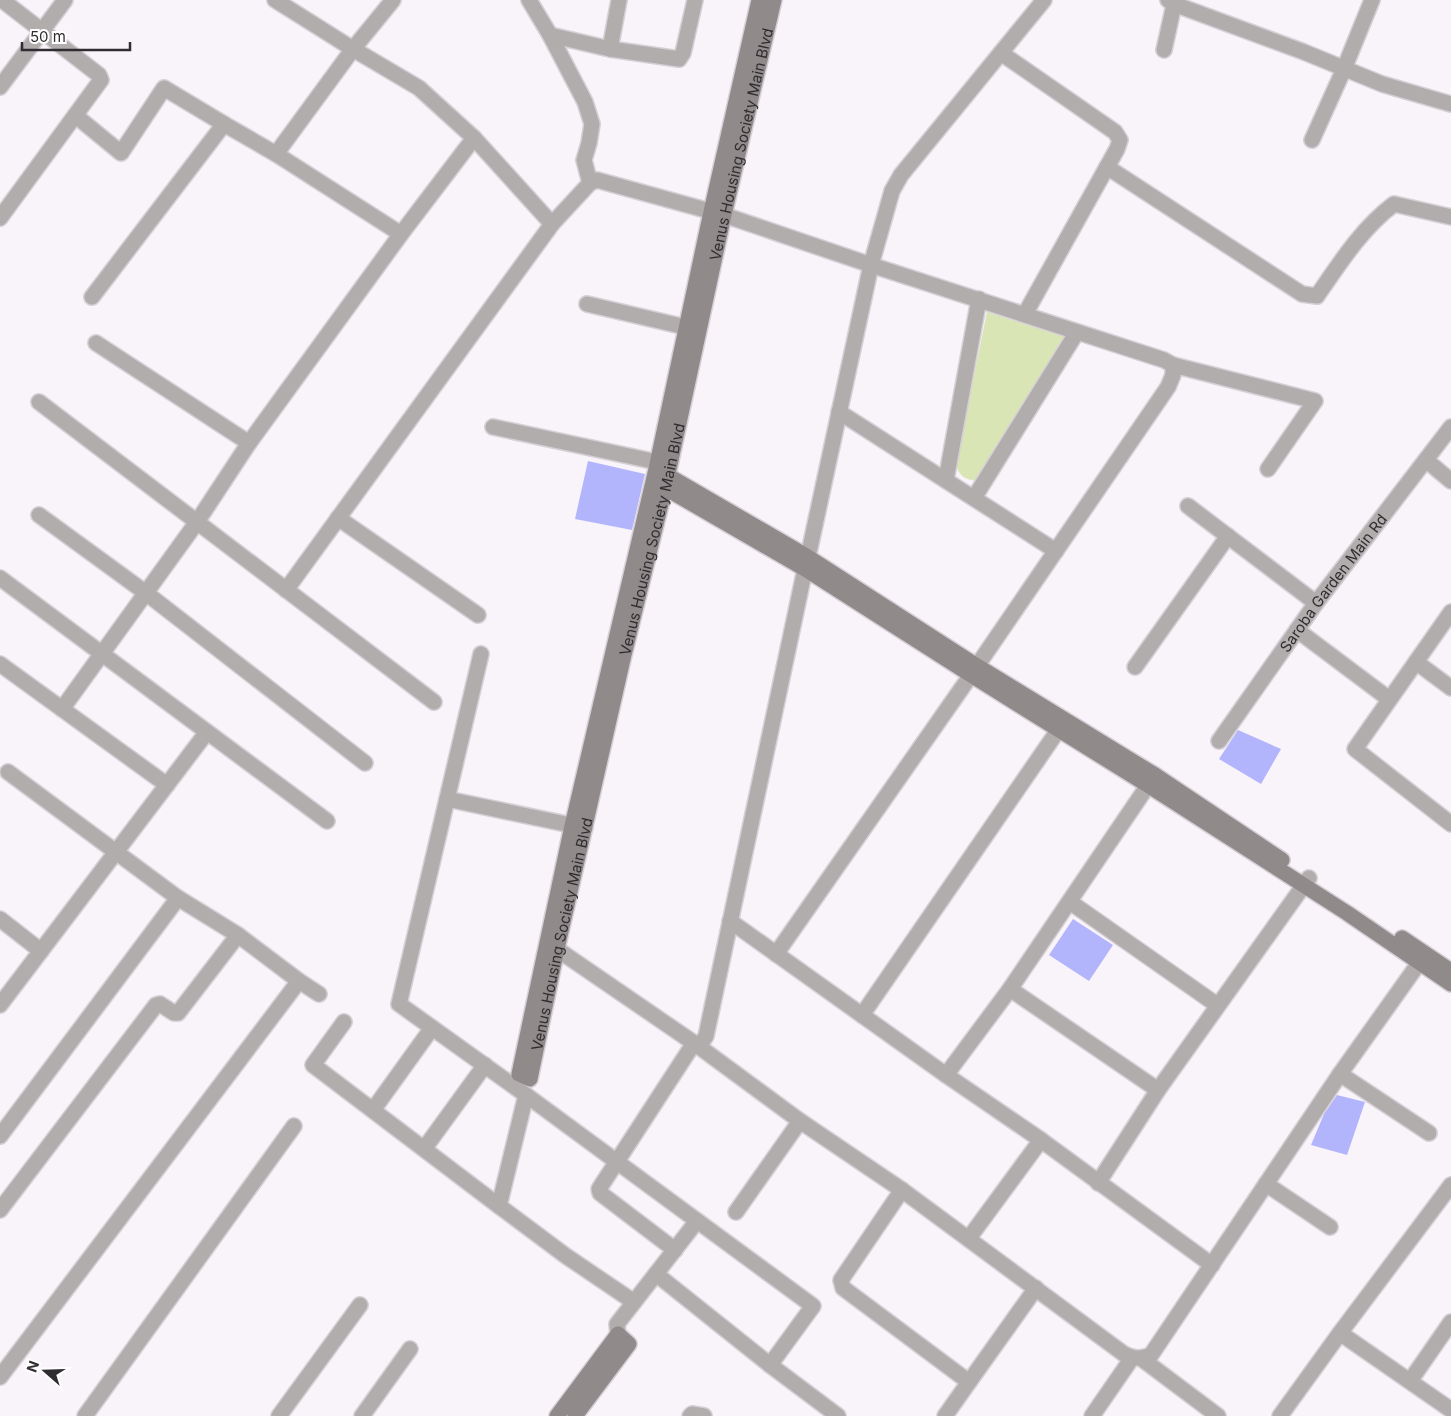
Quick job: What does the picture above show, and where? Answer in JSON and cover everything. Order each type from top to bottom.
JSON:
[{"type":"street","points":[[0,218],[101,80],[99,74],[2,0]]},
{"type":"street","points":[[0,87],[65,0]]},
{"type":"street","points":[[275,0],[419,88],[474,138],[552,224]]},
{"type":"street","points":[[276,154],[353,49],[393,0]]},
{"type":"street","points":[[529,0],[550,35],[585,102],[592,124],[584,160],[590,183]]},
{"type":"street","points":[[610,49],[619,0]]},
{"type":"street","points":[[550,35],[610,49],[679,59],[683,53],[695,0]]},
{"type":"street","name":"Venus Housing Society Main Blvd","points":[[524,1076],[578,827],[626,650],[660,476],[693,330],[759,0]]},
{"type":"street","name":"Venus Housing Society Main Blvd","points":[[717,213],[774,0]]},
{"type":"street","points":[[675,1250],[600,1193],[599,1189],[697,1045],[706,1036],[871,265],[892,190],[901,175],[1044,0]]},
{"type":"street","points":[[1312,140],[1372,0]]},
{"type":"street","points":[[1164,50],[1172,1],[1382,84],[1451,104]]},
{"type":"street","points":[[1001,52],[1115,132],[1120,140],[1107,167],[1025,314]]},
{"type":"street","points":[[76,116],[121,153],[164,88],[276,154],[401,234]]},
{"type":"street","points":[[92,297],[224,124]]},
{"type":"street","points":[[62,709],[197,522],[249,443],[401,234],[474,138]]},
{"type":"street","points":[[1107,167],[1302,294],[1317,296],[1348,250],[1377,217],[1394,204],[1451,217]]},
{"type":"street","points":[[286,590],[552,224],[590,183],[597,180],[625,186],[717,213],[1164,360],[1173,365],[1315,402],[1268,470]]},
{"type":"street","points":[[946,480],[979,299]]},
{"type":"street","points":[[587,304],[693,330]]},
{"type":"street","points":[[974,498],[1077,332]]},
{"type":"street","points":[[96,343],[249,443]]},
{"type":"street","points":[[776,954],[1168,387],[1173,375],[1173,365]]},
{"type":"street","points":[[39,402],[434,702]]},
{"type":"street","points":[[839,412],[1056,551]]},
{"type":"street","points":[[493,427],[660,476],[806,563],[1152,780],[1422,958],[1451,984]]},
{"type":"street","name":"Saroba Garden Main Rd","points":[[1219,741],[1316,603],[1451,427]]},
{"type":"street","points":[[1426,460],[1451,481]]},
{"type":"street","points":[[1188,506],[1316,603]]},
{"type":"street","points":[[39,515],[146,593],[366,763]]},
{"type":"street","points":[[338,518],[478,614]]},
{"type":"street","points":[[1135,668],[1228,536]]},
{"type":"street","points":[[0,578],[327,821]]},
{"type":"street","points":[[1448,817],[1355,749],[1451,612]]},
{"type":"street","points":[[1297,630],[1389,698]]},
{"type":"street","points":[[481,654],[399,1004],[813,1306],[770,1365]]},
{"type":"street","points":[[1416,662],[1451,688]]},
{"type":"street","points":[[0,664],[167,785]]},
{"type":"street","points":[[862,1015],[1062,725]]},
{"type":"street","points":[[0,1004],[207,732]]},
{"type":"street","points":[[8,772],[178,898],[238,935],[299,981],[320,994]]},
{"type":"street","points":[[946,1075],[1010,989],[1152,780]]},
{"type":"street","points":[[447,799],[578,827]]},
{"type":"street","points":[[1098,1183],[1158,1090],[1306,882]]},
{"type":"street","points":[[0,1136],[178,898]]},
{"type":"street","points":[[1070,902],[1217,1005]]},
{"type":"street","points":[[0,919],[41,951]]},
{"type":"street","points":[[730,921],[946,1075],[1041,1140],[1212,1265]]},
{"type":"street","points":[[0,1210],[156,1005],[160,1004],[174,1013],[178,1013],[238,935]]},
{"type":"street","points":[[552,945],[697,1045],[800,1121],[902,1190],[1036,1288],[1218,1416]]},
{"type":"street","points":[[1422,958],[1451,970]]},
{"type":"street","points":[[1092,1416],[1137,1358],[1151,1355],[1340,1074],[1422,958]]},
{"type":"street","points":[[0,1377],[299,981]]},
{"type":"street","points":[[1010,989],[1158,1090]]},
{"type":"street","points":[[344,1022],[313,1065],[566,1256],[634,1302]]},
{"type":"street","points":[[373,1110],[432,1028]]},
{"type":"street","points":[[424,1149],[485,1065]]},
{"type":"street","points":[[1340,1074],[1429,1133]]},
{"type":"street","points":[[499,1206],[526,1095]]},
{"type":"street","points":[[736,1212],[800,1121]]},
{"type":"street","points":[[85,1416],[294,1126]]},
{"type":"street","points":[[969,1238],[1041,1140]]},
{"type":"street","points":[[1266,1184],[1330,1227]]},
{"type":"street","points":[[1280,1416],[1451,1185]]},
{"type":"street","points":[[902,1190],[841,1280],[843,1288],[969,1382]]},
{"type":"street","points":[[575,1416],[629,1344],[618,1334],[617,1324],[697,1220]]},
{"type":"street","points":[[656,1274],[770,1365],[838,1416]]},
{"type":"street","points":[[945,1416],[1036,1288]]},
{"type":"street","points":[[279,1416],[360,1305]]},
{"type":"street","points":[[1410,1381],[1451,1322]]},
{"type":"street","points":[[1340,1333],[1451,1410]]},
{"type":"street","points":[[557,1416],[618,1334]]},
{"type":"street","points":[[362,1416],[410,1349]]},
{"type":"street","points":[[690,1416],[692,1414],[704,1416]]},
{"type":"green space","points":[[987,312],[1065,337],[978,481],[964,477],[959,472],[956,464]]},
{"type":"building","points":[[588,461],[645,474],[632,530],[575,519]]},
{"type":"building","points":[[1238,730],[1281,749],[1261,784],[1219,759]]},
{"type":"building","points":[[1073,919],[1113,945],[1089,981],[1049,955]]},
{"type":"building","points":[[1337,1095],[1365,1102],[1347,1155],[1311,1145],[1324,1114]]}]
